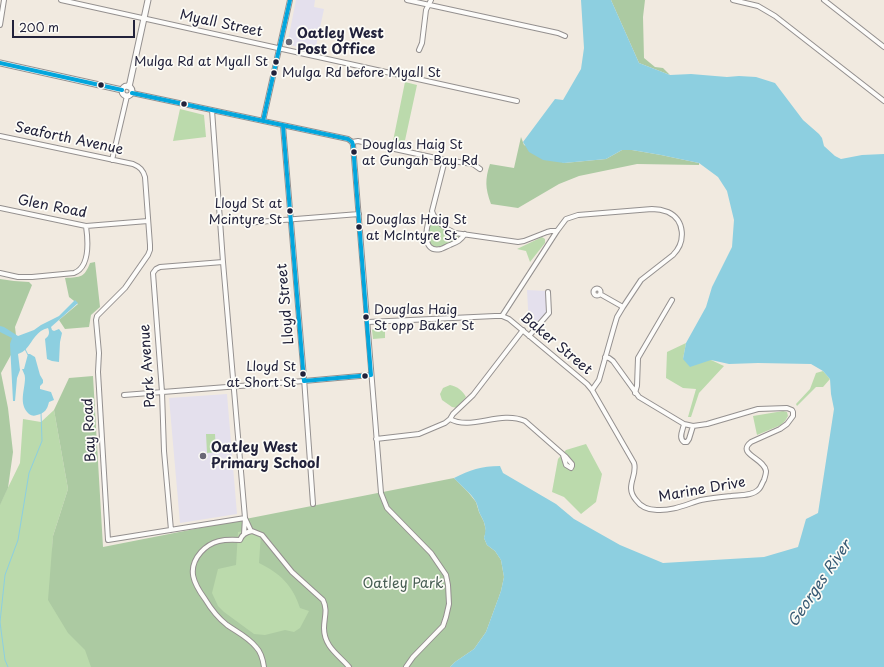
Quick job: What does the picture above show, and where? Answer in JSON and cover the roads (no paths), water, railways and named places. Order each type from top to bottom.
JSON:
[{"type":"street","points":[[0,25],[4,0]]},
{"type":"street","name":"Myall Street","points":[[61,0],[517,101]]},
{"type":"street","points":[[148,0],[129,87],[131,88],[132,92],[348,139],[352,142],[358,141],[445,160],[473,164],[480,169]]},
{"type":"street","points":[[263,121],[290,0]]},
{"type":"street","points":[[407,0],[558,33],[565,36]]},
{"type":"street","points":[[419,50],[422,43],[426,10],[431,0]]},
{"type":"street","points":[[733,0],[758,6],[775,16],[884,100]]},
{"type":"street","points":[[824,0],[884,46]]},
{"type":"street","points":[[0,63],[122,90],[125,87],[129,87]]},
{"type":"street","points":[[112,160],[126,96],[122,90]]},
{"type":"street","points":[[126,96],[131,95],[132,92]]},
{"type":"street","points":[[212,110],[223,262],[245,518],[244,534]]},
{"type":"street","name":"Lloyd Street","points":[[283,126],[304,381],[312,504]]},
{"type":"street","name":"Seaforth Avenue","points":[[0,136],[133,164],[140,168],[145,177],[148,221]]},
{"type":"street","points":[[352,142],[368,322],[380,493],[387,508],[431,553],[446,575],[448,585],[449,604],[443,626],[413,657],[406,667]]},
{"type":"street","points":[[445,160],[426,237],[430,247],[434,249],[441,249],[461,240],[465,234]]},
{"type":"street","name":"Glen Road","points":[[0,208],[86,226],[148,221]]},
{"type":"street","points":[[502,316],[566,219],[578,215],[657,209],[667,211],[676,219],[680,227],[682,236],[681,244],[673,255],[641,280],[623,307],[614,324],[598,380],[592,390]]},
{"type":"street","points":[[432,213],[446,229],[455,233],[518,242],[547,232],[557,232]]},
{"type":"street","points":[[245,223],[359,214]]},
{"type":"street","name":"Bay Road","points":[[148,221],[150,244],[148,255],[124,290],[97,316],[96,320],[108,540],[171,530]]},
{"type":"street","points":[[0,273],[18,277],[32,277],[76,272],[82,267],[85,260],[88,240],[86,226]]},
{"type":"street","name":"Park Avenue","points":[[171,530],[164,451],[162,392],[153,276],[154,271],[160,267],[223,262]]},
{"type":"street","points":[[529,336],[549,313],[548,292]]},
{"type":"street","points":[[600,294],[623,307]]},
{"type":"street","points":[[635,393],[637,386],[638,358],[672,300]]},
{"type":"street","name":"Baker Street","points":[[368,322],[488,316],[502,316],[509,319],[592,390],[634,463],[635,468]]},
{"type":"street","points":[[376,439],[419,434],[450,419],[453,414],[473,395],[523,330]]},
{"type":"street","name":"Marine Drive","points":[[605,357],[613,361],[635,393],[642,399],[684,424],[693,426],[713,422],[758,409],[787,408],[792,410],[793,414],[784,427],[751,442],[748,445],[748,453],[763,464],[766,470],[766,475],[760,488],[752,493],[706,499],[673,509],[653,510],[640,504],[632,494],[631,486],[635,468]]},
{"type":"street","points":[[124,395],[371,375]]},
{"type":"street","points":[[450,419],[455,422],[463,423],[505,417],[519,418],[525,421],[563,455]]},
{"type":"street","points":[[684,424],[681,438],[684,442],[689,440],[693,426]]},
{"type":"street","points":[[171,530],[245,518]]},
{"type":"street","points":[[245,518],[252,531],[262,535],[292,572],[323,600],[326,611],[324,631],[327,642],[334,653],[349,667]]},
{"type":"street","points":[[252,531],[241,536],[240,540],[229,539],[211,543],[196,558],[192,573],[193,580],[198,589],[217,616],[227,625],[244,636],[257,648],[264,667]]},
{"type":"water","name":"Georges River","points":[[581,0],[611,0],[639,63],[670,75],[691,74],[727,77],[756,77],[775,83],[803,120],[819,134],[822,138],[824,146],[835,156],[841,159],[862,155],[884,154],[884,667],[450,667],[474,649],[486,632],[501,591],[504,577],[501,560],[495,551],[487,545],[484,538],[485,526],[476,502],[454,478],[465,473],[481,468],[500,466],[503,473],[556,504],[574,519],[620,545],[663,563],[764,557],[798,547],[806,519],[818,513],[834,409],[830,379],[823,371],[811,364],[729,364],[711,360],[690,367],[683,359],[686,343],[706,307],[712,287],[732,247],[734,220],[727,191],[718,177],[699,163],[632,150],[622,150],[606,159],[564,163],[543,160],[529,152],[523,142],[555,99],[563,100],[581,69],[584,48]]},
{"type":"water","points":[[75,300],[78,303],[51,327],[52,330],[54,331],[59,329],[62,333],[59,362],[47,359],[45,339],[49,334],[48,328],[38,333],[26,349],[18,354],[20,370],[17,378],[15,401],[13,401],[10,344],[12,338],[0,332],[0,326],[18,336],[34,330],[59,316]]},
{"type":"water","points":[[28,354],[35,357],[43,380],[40,389],[51,392],[54,400],[49,402],[44,412],[34,416],[29,414],[26,410],[23,401],[25,378],[22,369],[24,369]]},
{"type":"waterway","points":[[25,349],[28,355]]},
{"type":"waterway","points":[[8,667],[5,660],[0,622],[5,575],[18,540],[29,473],[42,441],[41,413]]},
{"type":"place","name":"Oatley West Post Office","points":[[289,42]]},
{"type":"place","name":"Mulga Rd at Myall St","points":[[276,62]]},
{"type":"place","name":"Mulga Rd before Myall St","points":[[274,73]]},
{"type":"place","name":"Douglas Haig St at Gungah Bay Rd","points":[[354,152]]},
{"type":"place","name":"Lloyd St at Mcintyre St","points":[[290,211]]},
{"type":"place","name":"Douglas Haig St at McIntyre St","points":[[359,227]]},
{"type":"place","name":"Douglas Haig St opp Baker St","points":[[366,317]]},
{"type":"place","name":"Lloyd St at Short St","points":[[303,374]]},
{"type":"place","name":"Oatley West Primary School","points":[[203,456]]},
{"type":"park label","name":"Oatley Park","points":[[403,584]]}]
